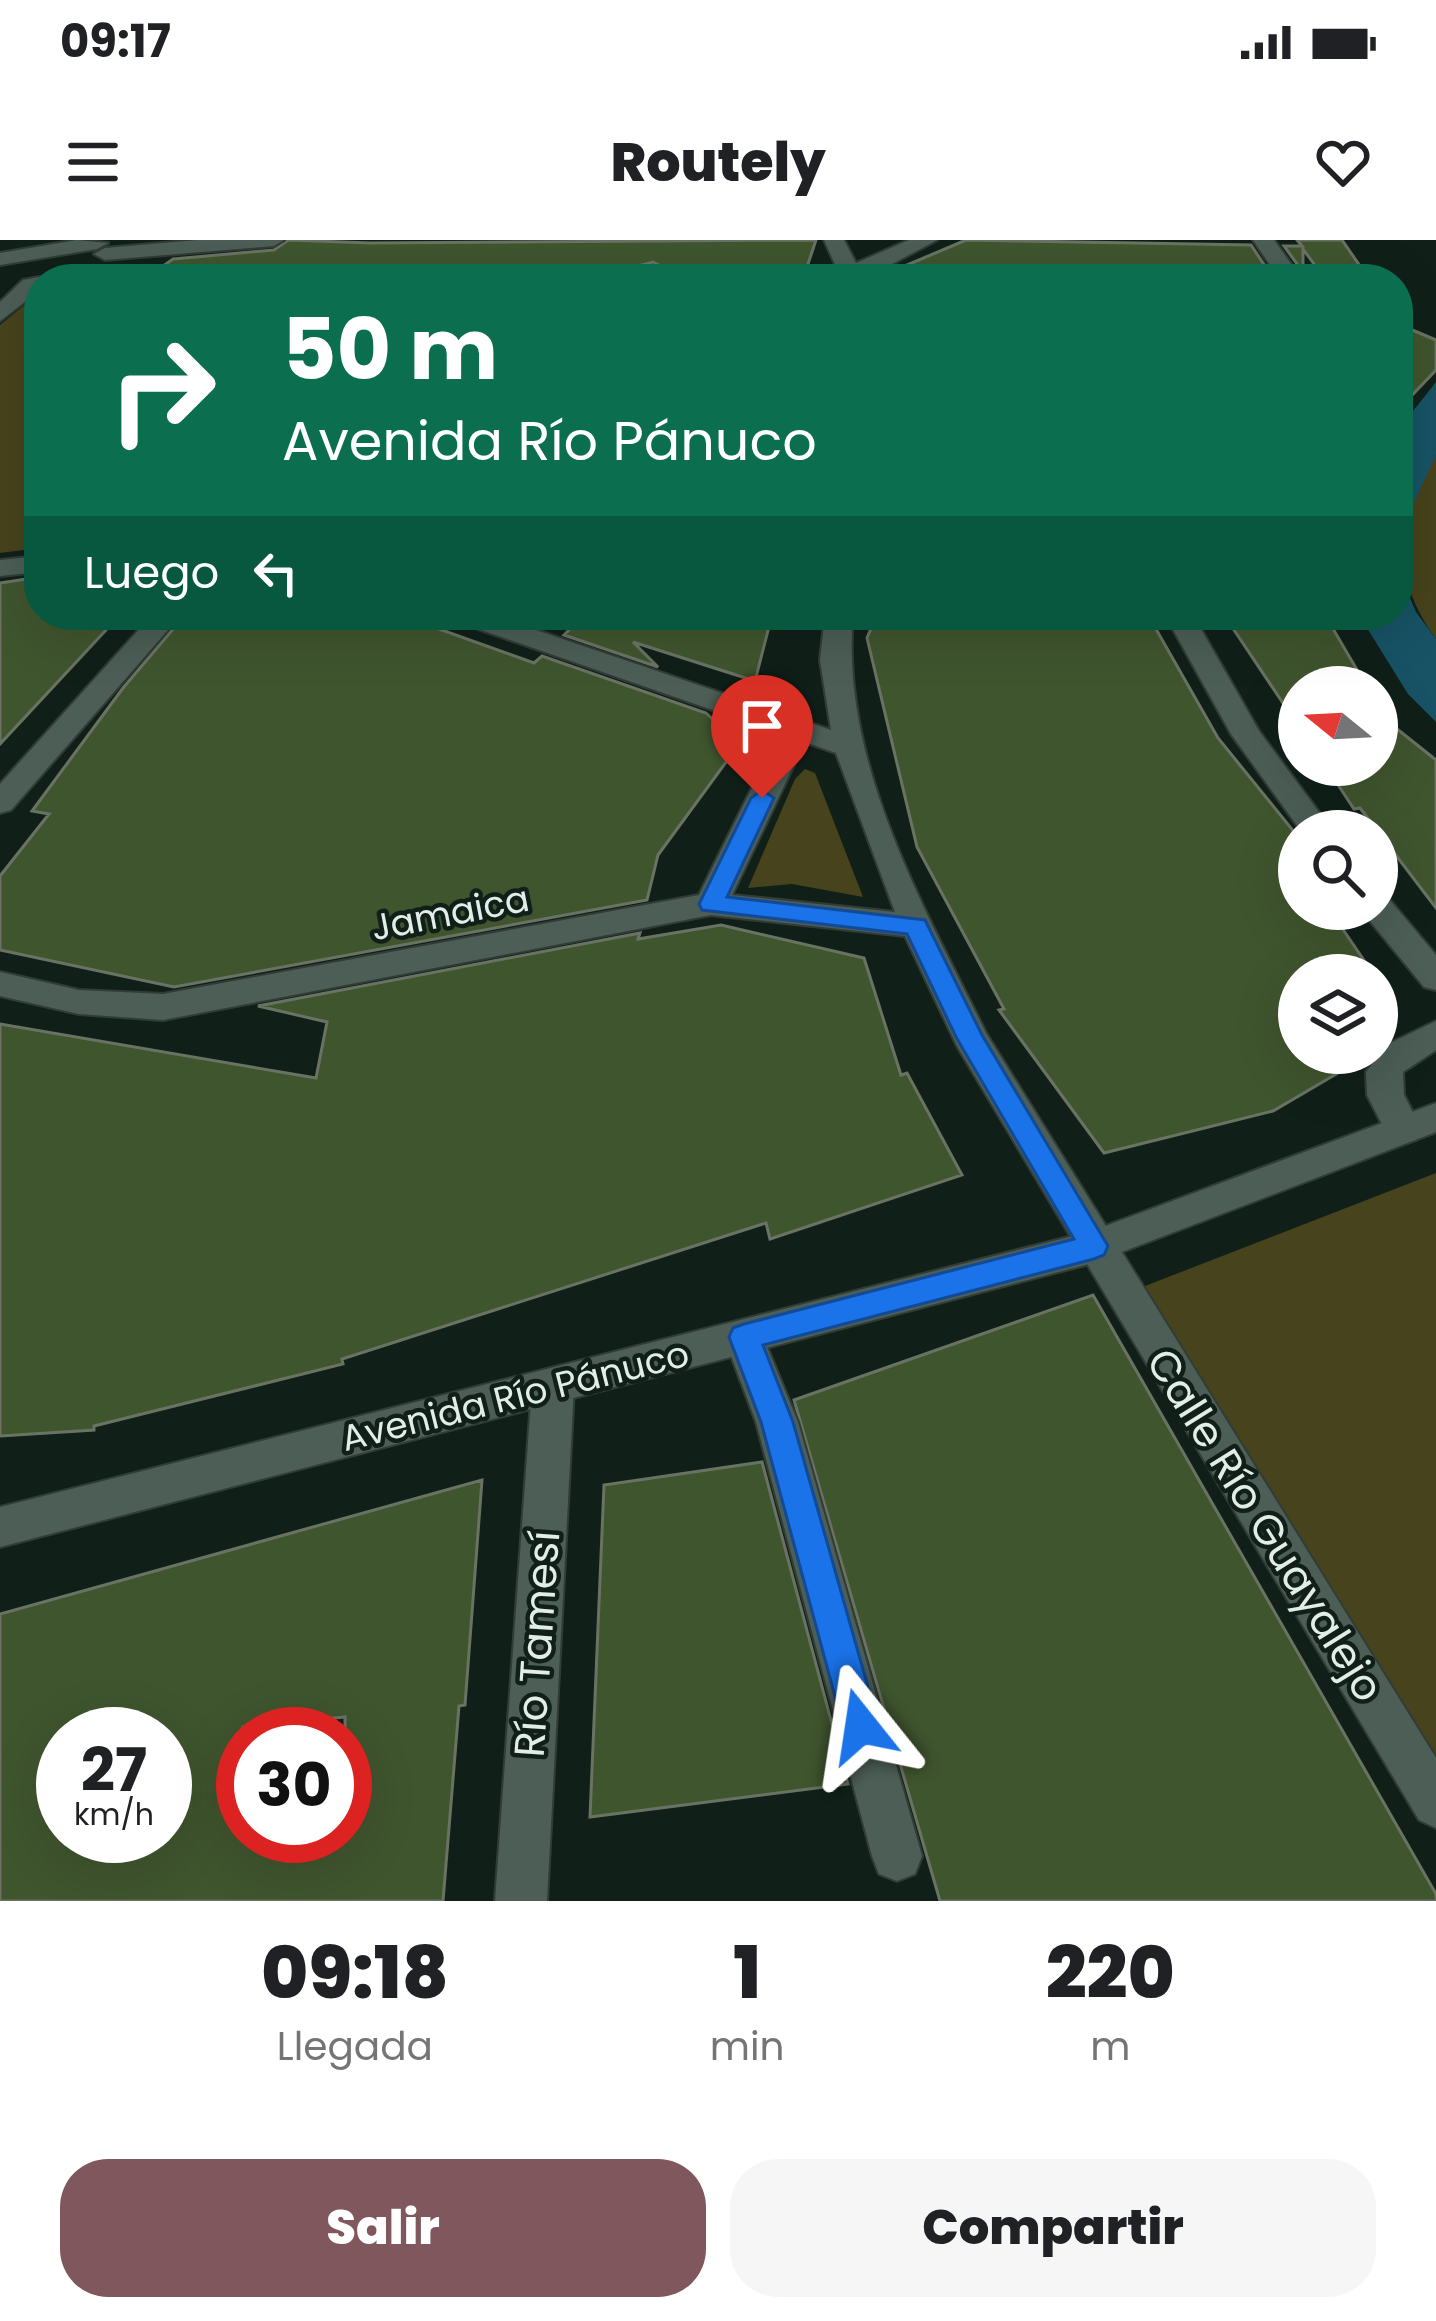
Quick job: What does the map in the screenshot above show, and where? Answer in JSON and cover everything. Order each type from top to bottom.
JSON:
[{"type":"street","points":[[11,258],[106,258],[274,240]]},
{"type":"street","points":[[875,264],[927,240]]},
{"type":"street","points":[[0,314],[24,294]]},
{"type":"street","points":[[0,803],[154,630]]},
{"type":"street","points":[[509,630],[847,746]]},
{"type":"street","name":"Calle Río Guayalejo","points":[[837,630],[833,668],[847,746],[916,926],[970,1037],[1436,1803]]},
{"type":"street","points":[[1187,630],[1246,734],[1302,810]]},
{"type":"street","points":[[711,904],[796,728]]},
{"type":"street","name":"Jamaica","points":[[0,985],[79,1002],[164,1007],[711,904],[916,926]]},
{"type":"street","points":[[1396,930],[1436,978]]},
{"type":"street","points":[[1419,1124],[1379,1088],[1388,1064],[1436,1034]]},
{"type":"street","name":"Avenida Río Pánuco","points":[[0,1527],[1094,1246],[1419,1124]]},
{"type":"street","points":[[744,1337],[777,1422],[897,1856]]},
{"type":"street","name":"Río Tamesí","points":[[521,1901],[553,1387]]},
{"type":"shaded area","points":[[24,305],[24,550],[0,553],[0,325]]},
{"type":"shaded area","points":[[1436,455],[1436,639],[1413,598],[1413,501]]},
{"type":"shaded area","points":[[805,769],[815,773],[863,897],[792,884],[748,888],[795,779]]},
{"type":"shaded area","points":[[1436,1173],[1436,1811],[1145,1286]]},
{"type":"water","points":[[1436,382],[1436,455],[1413,505],[1413,411]]},
{"type":"water","points":[[1413,605],[1436,639],[1436,722],[1408,694],[1398,678],[1398,666],[1391,666],[1368,630],[1413,630]]},
{"type":"building","points":[[288,240],[816,240],[808,264],[166,264],[173,259],[274,250]]},
{"type":"building","points":[[966,240],[1251,245],[1264,264],[909,264]]},
{"type":"building","points":[[1297,240],[1342,240],[1359,264],[1314,264],[1303,249],[1303,264],[1297,264],[1284,246],[1302,246]]},
{"type":"building","points":[[1413,330],[1436,340],[1436,370],[1413,394]]},
{"type":"building","points":[[24,579],[24,630],[106,630],[0,744],[0,583]]},
{"type":"building","points":[[172,630],[442,630],[534,663],[542,656],[706,713],[734,739],[732,754],[658,855],[647,900],[174,987],[0,950],[0,876],[49,814],[32,811]]},
{"type":"building","points":[[569,630],[768,630],[755,681],[633,642],[658,667],[564,635]]},
{"type":"building","points":[[870,630],[1157,630],[1218,738],[1278,812],[1278,930],[1343,930],[1360,954],[1278,954],[1278,1074],[1336,1074],[1273,1111],[1104,1153],[999,1010],[1004,1009],[917,847],[867,638]]},
{"type":"building","points":[[1234,630],[1334,630],[1355,666],[1278,666],[1278,696]]},
{"type":"building","points":[[1398,730],[1436,760],[1436,908],[1398,858],[1398,810],[1354,809],[1339,786],[1398,786]]},
{"type":"building","points":[[721,925],[864,958],[901,1075],[907,1073],[962,1175],[770,1239],[766,1223],[342,1359],[343,1364],[94,1426],[94,1430],[0,1436],[0,1024],[316,1078],[327,1022],[258,1006],[640,933],[638,939]]},
{"type":"building","points":[[1093,1295],[1436,1901],[940,1901],[794,1400]]},
{"type":"building","points":[[762,1462],[848,1784],[590,1817],[604,1485]]},
{"type":"building","points":[[482,1480],[465,1705],[459,1706],[443,1901],[0,1901],[0,1614]]},
{"type":"route","points":[[762,798],[711,904],[916,926],[970,1037],[1094,1246],[744,1337],[777,1422],[861,1726]]}]
